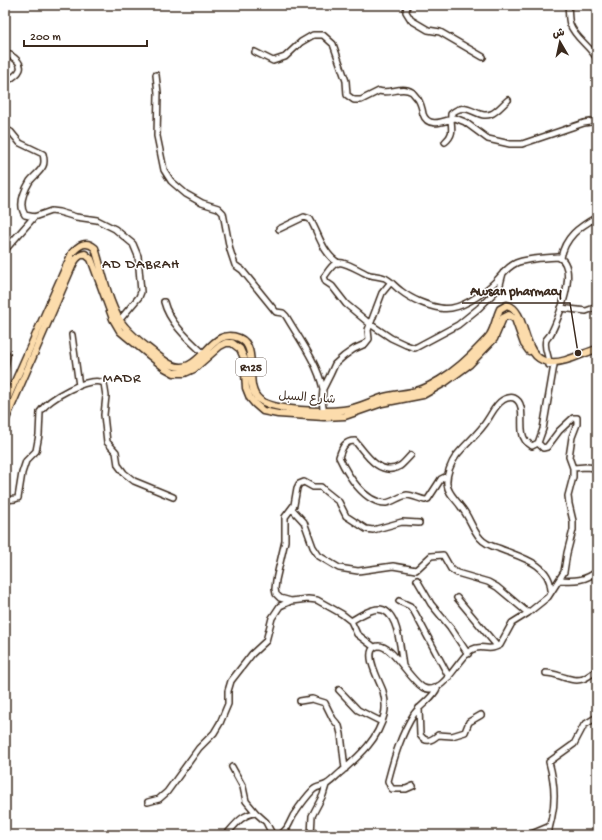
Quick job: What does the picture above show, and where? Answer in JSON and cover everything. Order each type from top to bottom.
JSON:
[{"type":"main road","name":"شارع السبل","points":[[5,404],[72,253],[78,246],[88,244],[95,248],[101,272],[118,322],[127,337],[165,368],[174,373],[185,373],[194,369],[220,346],[226,343],[232,343],[240,349],[244,358],[246,388],[250,398],[254,404],[263,411],[278,414],[324,413],[345,410],[383,398],[420,390],[442,379],[467,359],[490,335],[500,309],[507,305],[513,307],[518,312],[527,341],[532,349],[542,359],[551,364]]},
{"type":"main road","name":"شارع السبل","points":[[5,422],[71,269],[76,260],[82,254],[85,254],[91,259],[113,319],[167,363],[182,367],[190,364],[217,339],[225,336],[232,336],[241,339],[248,345],[251,359],[252,386],[255,394],[259,400],[277,407],[345,416],[382,403],[423,395],[444,383],[470,364],[494,339],[503,318],[509,315],[515,319],[524,344],[530,352],[541,361],[551,364]]},
{"type":"main road","points":[[551,364],[597,349]]},
{"type":"main road","points":[[551,364],[578,360],[597,353]]},
{"type":"street","points":[[407,5],[406,12],[412,20],[428,30],[440,32],[483,57]]},
{"type":"street","points":[[568,5],[570,23],[575,33],[597,59]]},
{"type":"street","points":[[255,52],[273,61],[285,57],[301,42],[313,35],[324,35],[333,44],[346,81],[347,95],[354,100],[360,100],[379,91],[383,92],[400,89],[413,92],[421,105],[424,116],[430,122],[436,124],[455,118],[465,122],[488,139],[510,144],[522,144],[584,123],[597,121]]},
{"type":"street","points":[[5,82],[20,73],[21,69],[20,63],[10,54]]},
{"type":"street","points":[[156,75],[158,93],[157,136],[164,170],[171,181],[186,194],[202,203],[218,208],[223,213],[230,250],[235,265],[242,270],[276,312],[283,313],[286,316],[314,363],[320,376],[323,390],[322,401],[324,413]]},
{"type":"street","points":[[445,142],[450,138],[452,132],[451,119],[452,114],[456,109],[464,108],[486,115],[491,114],[508,100]]},
{"type":"street","points":[[5,129],[11,132],[20,143],[43,154],[43,166],[30,181],[24,193],[21,204],[25,215],[34,217]]},
{"type":"street","points":[[5,250],[34,217],[51,211],[76,218],[97,220],[115,229],[133,244],[138,256],[141,292],[139,297],[118,322]]},
{"type":"street","points":[[279,229],[304,217],[310,219],[325,250],[338,263],[357,268],[366,274],[385,278],[412,298],[441,308],[454,308],[478,296],[489,288],[510,267],[524,261],[558,257],[561,258]]},
{"type":"street","points":[[551,590],[551,583],[548,576],[535,563],[487,545],[480,539],[462,507],[448,491],[446,483],[447,476],[456,456],[475,436],[502,400],[511,397],[519,402],[522,414],[521,423],[524,439],[532,446],[538,443],[543,429],[551,364],[545,348],[546,340],[550,335],[565,297],[567,268],[561,258],[563,247],[571,236],[588,222],[597,217]]},
{"type":"street","points":[[338,263],[334,264],[324,277],[326,282],[332,286],[346,304],[370,324],[391,338],[415,348],[458,325],[479,308],[499,288],[503,273]]},
{"type":"street","points":[[323,390],[335,364],[349,352],[366,344],[369,339],[368,330],[382,293],[391,282]]},
{"type":"street","points":[[164,302],[179,329],[187,339],[203,353]]},
{"type":"street","points":[[561,308],[586,311],[597,307]]},
{"type":"street","points":[[72,335],[79,386]]},
{"type":"street","points":[[5,351],[7,355],[5,369]]},
{"type":"street","points":[[5,500],[18,498],[22,473],[26,460],[36,451],[39,435],[40,412],[55,399],[79,386],[88,382],[99,381],[104,383],[106,396],[104,415],[107,442],[116,452],[118,465],[124,473],[134,481],[173,497]]},
{"type":"street","points":[[148,802],[159,799],[167,792],[199,748],[214,733],[228,704],[228,691],[231,681],[252,654],[266,640],[272,618],[280,606],[290,601],[308,598],[317,600],[342,614],[351,621],[358,634],[374,647],[378,646],[394,654],[413,680],[423,688],[430,689],[438,686],[449,677],[468,654],[480,646],[491,648],[500,645],[512,623],[528,613],[548,597],[551,590],[560,580],[564,572],[568,547],[573,530],[573,521],[568,496],[573,477],[573,468],[569,457],[572,437],[577,422],[575,417],[572,418],[559,431],[547,447],[543,448],[538,443]]},
{"type":"street","points":[[411,455],[399,467],[391,469],[381,468],[370,460],[356,441],[349,441],[343,446],[339,457],[352,481],[362,491],[374,499],[386,502],[407,495],[428,500],[441,479],[447,476]]},
{"type":"street","points":[[573,468],[597,468]]},
{"type":"street","points":[[290,601],[280,598],[276,594],[275,589],[285,541],[285,517],[292,509],[299,484],[304,482],[313,487],[321,487],[336,498],[346,516],[366,529],[373,530],[402,522],[419,523]]},
{"type":"street","points":[[292,509],[304,522],[313,547],[319,556],[339,568],[358,571],[393,566],[416,570],[431,556],[443,555],[451,569],[457,573],[488,582],[497,587],[528,613]]},
{"type":"street","points":[[560,580],[573,581],[583,579],[593,575],[597,571]]},
{"type":"street","points":[[417,580],[431,604],[450,627],[468,654]]},
{"type":"street","points":[[457,598],[498,646]]},
{"type":"street","points":[[399,601],[410,606],[415,613],[449,677]]},
{"type":"street","points":[[351,621],[374,609],[382,610],[390,614],[398,631],[403,666]]},
{"type":"street","points":[[279,835],[286,830],[293,817],[314,788],[326,785],[345,769],[366,749],[380,729],[385,714],[385,703],[383,691],[371,661],[370,654],[374,647]]},
{"type":"street","points":[[546,673],[553,673],[577,680],[587,677],[597,670]]},
{"type":"street","points":[[413,786],[406,789],[392,789],[388,781],[403,734],[419,708],[436,692],[438,686]]},
{"type":"street","points":[[339,690],[358,710],[382,722]]},
{"type":"street","points":[[300,701],[312,699],[325,704],[333,719],[339,726],[345,769]]},
{"type":"street","points":[[419,708],[420,735],[428,741],[432,740],[438,735],[452,736],[465,732],[469,722],[481,715]]},
{"type":"street","points":[[549,835],[548,827],[552,817],[555,790],[550,762],[574,744],[584,725],[597,717]]},
{"type":"street","points":[[232,767],[244,787],[246,801],[266,822],[272,834],[276,835]]},
{"type":"street","points":[[311,835],[312,816],[323,795],[326,785]]},
{"type":"street","points":[[226,835],[241,818],[250,813],[256,813]]},
{"type":"street","points":[[529,835],[548,827]]},
{"type":"place","name":"Awsan pharmacy","points":[[578,353]]},
{"type":"district","name":"AD DABRAH","points":[[141,263]]},
{"type":"district","name":"MADR","points":[[122,377]]}]
